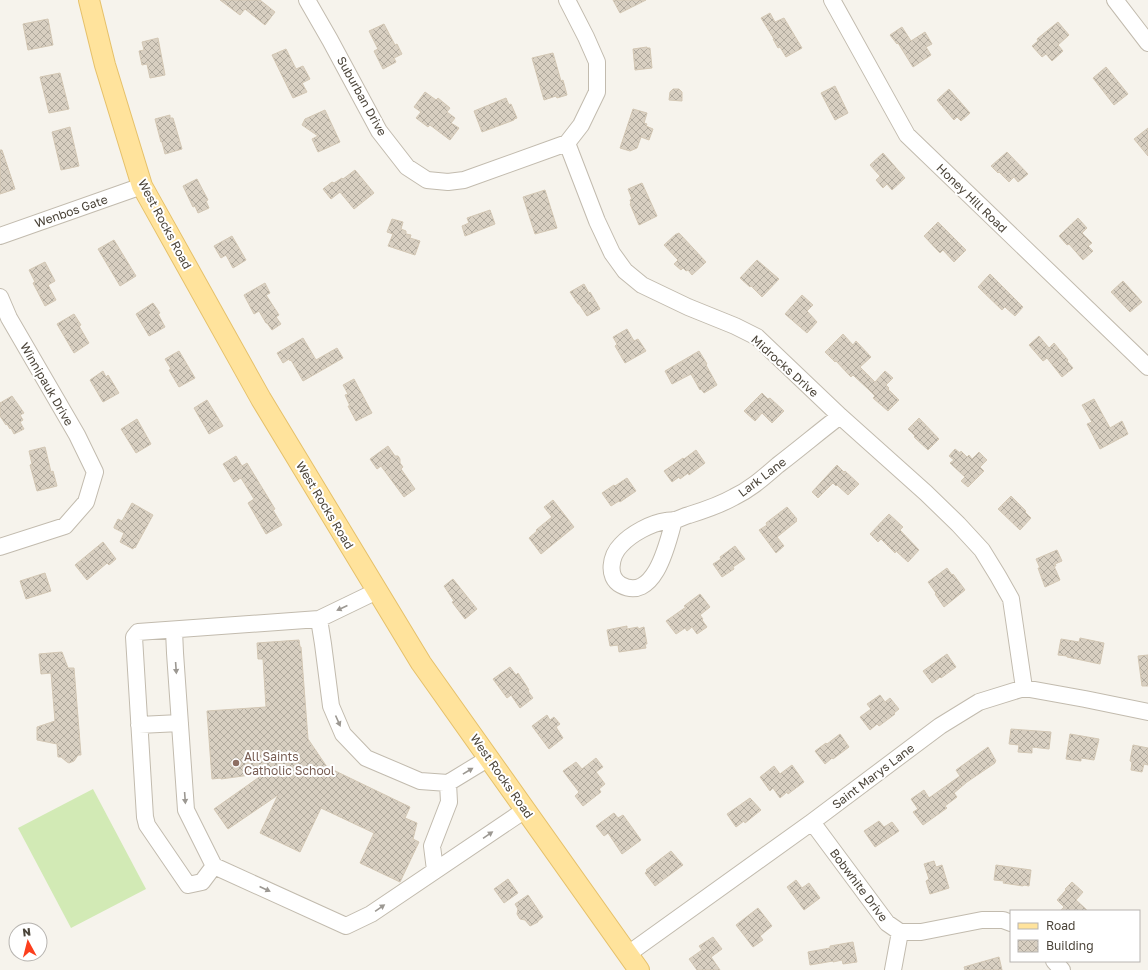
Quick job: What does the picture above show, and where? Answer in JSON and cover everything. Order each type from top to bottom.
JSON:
[{"type":"main road","name":"West Rocks Road","points":[[89,0],[105,65],[142,186],[261,399],[421,663],[640,970]]},
{"type":"street","name":"Suburban Drive","points":[[307,0],[379,131],[407,167],[427,180],[448,182],[464,180],[566,143]]},
{"type":"street","points":[[566,143],[582,125],[597,92],[597,62],[586,36],[567,0]]},
{"type":"street","name":"Honey Hill Road","points":[[832,0],[907,136],[1148,367]]},
{"type":"street","points":[[1115,0],[1148,43]]},
{"type":"street","name":"Midrocks Drive","points":[[566,143],[597,221],[612,253],[625,271],[642,285],[757,337],[840,416],[926,493],[982,550],[1011,599],[1024,688]]},
{"type":"street","name":"Wenbos Gate","points":[[0,236],[142,186]]},
{"type":"street","name":"Winnipauk Drive","points":[[0,297],[9,318],[77,435],[95,472],[86,502],[64,526],[0,547]]},
{"type":"street","name":"Lark Lane","points":[[674,520],[655,573],[648,582],[642,586],[634,588],[618,583],[614,578],[612,561],[615,552],[620,545],[630,537],[652,524],[674,520],[714,507],[735,497],[752,487],[840,416]]},
{"type":"street","points":[[214,866],[202,882],[188,885],[147,825],[145,817],[134,637],[138,632],[319,618],[377,591]]},
{"type":"street","points":[[319,618],[324,644],[331,706],[343,734],[366,758],[420,781],[448,783],[489,758]]},
{"type":"street","points":[[174,630],[186,810],[214,866],[346,926],[371,914],[525,810]]},
{"type":"street","name":"Saint Marys Lane","points":[[628,954],[812,822],[940,726],[979,702],[1024,688],[1148,712]]},
{"type":"street","points":[[139,726],[180,723]]},
{"type":"street","points":[[435,870],[432,846],[449,802],[448,783]]},
{"type":"street","name":"Bobwhite Drive","points":[[812,822],[887,923],[900,932]]},
{"type":"street","points":[[893,970],[900,932],[921,932],[982,920],[1003,920],[1010,923]]},
{"type":"street","points":[[1055,962],[1062,970]]},
{"type":"green space","points":[[93,789],[146,889],[71,928],[18,828]]},
{"type":"building","points":[[220,0],[260,0],[275,12],[265,25],[245,9],[240,15]]},
{"type":"building","points":[[613,0],[646,0],[620,13]]},
{"type":"building","points":[[770,13],[775,22],[784,18],[802,48],[786,57],[780,47],[778,48],[761,18]]},
{"type":"building","points":[[48,19],[53,45],[28,50],[23,24]]},
{"type":"building","points":[[1058,22],[1069,35],[1058,45],[1063,51],[1052,61],[1046,54],[1042,57],[1032,46],[1038,41],[1037,39]]},
{"type":"building","points":[[384,24],[395,45],[397,44],[402,54],[394,58],[396,62],[383,69],[374,51],[378,49],[369,31]]},
{"type":"building","points":[[902,27],[911,41],[925,32],[932,44],[926,47],[931,55],[913,67],[898,43],[897,44],[890,35]]},
{"type":"building","points":[[158,38],[165,75],[150,78],[147,64],[142,65],[139,51],[144,50],[142,42]]},
{"type":"building","points":[[650,48],[652,68],[635,70],[633,49]]},
{"type":"building","points":[[286,49],[296,69],[303,66],[310,79],[302,83],[307,92],[293,98],[272,55]]},
{"type":"building","points":[[553,53],[561,81],[563,80],[567,95],[557,98],[556,96],[544,100],[532,58]]},
{"type":"building","points":[[1106,67],[1128,94],[1114,105],[1093,78]]},
{"type":"building","points":[[60,73],[69,109],[49,113],[40,77]]},
{"type":"building","points":[[835,86],[848,113],[835,120],[821,93]]},
{"type":"building","points":[[673,89],[679,89],[682,92],[682,101],[669,100],[670,92]]},
{"type":"building","points":[[949,89],[970,113],[961,121],[957,117],[954,120],[937,100]]},
{"type":"building","points":[[425,92],[436,100],[438,98],[450,108],[447,112],[455,118],[451,123],[459,128],[450,140],[430,125],[428,127],[416,118],[421,112],[414,107]]},
{"type":"building","points":[[506,98],[509,105],[511,104],[517,118],[482,132],[474,111]]},
{"type":"building","points":[[633,109],[647,113],[644,123],[647,124],[646,126],[653,129],[649,140],[641,137],[637,148],[630,151],[620,148]]},
{"type":"building","points":[[325,110],[340,142],[318,152],[312,139],[318,136],[302,125],[305,119]]},
{"type":"building","points":[[170,115],[170,118],[173,118],[182,149],[165,154],[155,119]]},
{"type":"building","points":[[70,127],[79,166],[61,170],[52,132]]},
{"type":"building","points":[[1148,128],[1148,156],[1134,139]]},
{"type":"building","points":[[0,150],[2,150],[15,189],[0,194]]},
{"type":"building","points":[[1007,152],[1028,174],[1018,182],[1014,177],[1009,182],[991,166]]},
{"type":"building","points":[[883,153],[905,178],[892,190],[887,184],[883,188],[876,180],[880,176],[870,165]]},
{"type":"building","points":[[355,170],[374,193],[354,209],[340,192],[331,199],[323,189],[332,182],[334,183],[342,178],[343,179]]},
{"type":"building","points":[[197,179],[208,200],[206,201],[209,208],[198,213],[195,206],[193,207],[183,186]]},
{"type":"building","points":[[642,183],[657,216],[639,225],[630,204],[630,200],[632,199],[628,189]]},
{"type":"building","points":[[545,190],[557,228],[535,234],[523,197]]},
{"type":"building","points":[[490,210],[495,224],[465,236],[462,226],[469,223],[467,218]]},
{"type":"building","points":[[1078,218],[1087,228],[1082,233],[1092,243],[1088,246],[1093,251],[1083,260],[1069,244],[1067,245],[1059,236]]},
{"type":"building","points":[[392,219],[403,222],[401,229],[406,231],[406,234],[411,235],[410,238],[420,241],[415,255],[388,246],[393,234],[387,232]]},
{"type":"building","points":[[938,222],[966,250],[954,262],[943,250],[940,253],[924,236]]},
{"type":"building","points":[[679,233],[706,262],[692,275],[688,270],[686,271],[683,268],[681,270],[674,264],[678,260],[664,245]]},
{"type":"building","points":[[232,236],[246,260],[233,268],[226,255],[221,258],[214,246]]},
{"type":"building","points":[[114,240],[136,276],[120,286],[98,249]]},
{"type":"building","points":[[757,260],[779,279],[762,297],[740,278]]},
{"type":"building","points":[[45,262],[55,281],[48,285],[56,300],[45,306],[33,283],[35,282],[29,270]]},
{"type":"building","points":[[990,274],[1023,307],[1015,316],[1005,307],[1002,310],[978,287]]},
{"type":"building","points":[[1123,281],[1142,302],[1130,312],[1111,292]]},
{"type":"building","points":[[265,283],[270,293],[266,295],[279,315],[276,317],[281,324],[272,330],[259,311],[254,314],[244,295]]},
{"type":"building","points":[[584,284],[600,309],[587,316],[570,292]]},
{"type":"building","points":[[802,295],[813,305],[807,311],[817,322],[807,333],[785,314]]},
{"type":"building","points":[[153,303],[160,313],[158,314],[165,327],[149,336],[136,314]]},
{"type":"building","points":[[74,314],[89,343],[74,353],[57,324]]},
{"type":"building","points":[[627,329],[634,341],[638,339],[646,351],[625,363],[615,346],[617,344],[613,337]]},
{"type":"building","points":[[843,334],[853,345],[856,341],[871,357],[860,367],[875,382],[885,371],[893,378],[886,385],[899,400],[888,411],[873,398],[875,396],[868,389],[853,375],[851,377],[825,352]]},
{"type":"building","points":[[1039,336],[1049,348],[1054,343],[1073,368],[1062,377],[1047,358],[1043,361],[1029,345]]},
{"type":"building","points":[[303,338],[316,360],[337,348],[343,358],[303,381],[291,360],[290,361],[289,359],[283,363],[277,353]]},
{"type":"building","points":[[179,351],[195,378],[179,387],[169,370],[171,369],[165,359]]},
{"type":"building","points":[[699,351],[717,385],[704,393],[701,389],[700,390],[691,374],[672,384],[665,371]]},
{"type":"building","points":[[103,371],[106,377],[108,375],[119,393],[103,402],[90,380]]},
{"type":"building","points":[[354,379],[372,413],[356,421],[348,406],[350,406],[345,395],[348,394],[343,385]]},
{"type":"building","points":[[762,393],[784,411],[772,423],[762,413],[755,421],[744,411]]},
{"type":"building","points":[[12,396],[24,413],[20,415],[23,420],[20,422],[24,429],[14,434],[11,428],[10,429],[7,424],[6,425],[0,416],[0,403]]},
{"type":"building","points":[[1094,399],[1110,428],[1122,421],[1128,434],[1100,449],[1087,424],[1092,422],[1082,405]]},
{"type":"building","points":[[207,400],[223,426],[209,434],[194,408]]},
{"type":"building","points":[[919,418],[939,439],[928,450],[908,429]]},
{"type":"building","points":[[137,419],[151,444],[136,453],[121,429]]},
{"type":"building","points":[[388,446],[395,456],[398,456],[400,459],[400,463],[403,467],[401,469],[415,489],[404,497],[381,466],[377,469],[370,459]]},
{"type":"building","points":[[45,447],[51,472],[53,471],[57,486],[37,491],[30,465],[32,464],[29,451]]},
{"type":"building","points":[[955,449],[960,453],[961,451],[967,457],[969,455],[972,459],[979,452],[987,460],[980,467],[984,471],[968,487],[961,481],[965,477],[950,463],[954,460],[949,456]]},
{"type":"building","points":[[696,450],[705,463],[689,475],[688,473],[680,479],[679,477],[672,482],[664,471]]},
{"type":"building","points":[[236,456],[242,466],[247,463],[275,509],[273,510],[282,525],[266,534],[248,503],[254,499],[241,478],[234,482],[223,464]]},
{"type":"building","points":[[837,465],[859,484],[848,495],[833,483],[818,498],[812,492]]},
{"type":"building","points":[[627,478],[636,491],[620,502],[619,501],[611,506],[602,493]]},
{"type":"building","points":[[1011,496],[1031,518],[1020,530],[998,509]]},
{"type":"building","points":[[553,500],[574,527],[541,554],[529,538],[552,517],[544,507]]},
{"type":"building","points":[[132,503],[153,515],[135,548],[134,547],[133,549],[120,542],[124,533],[114,528],[118,519],[122,521]]},
{"type":"building","points":[[787,507],[797,521],[777,537],[784,546],[776,553],[759,530],[767,525],[766,523]]},
{"type":"building","points":[[889,514],[903,527],[900,530],[919,550],[908,562],[896,551],[895,553],[881,539],[878,542],[870,534]]},
{"type":"building","points":[[103,542],[116,559],[109,565],[107,563],[87,580],[75,565]]},
{"type":"building","points":[[735,546],[745,559],[722,577],[713,564]]},
{"type":"building","points":[[1057,550],[1062,561],[1054,566],[1060,580],[1045,587],[1036,559]]},
{"type":"building","points":[[947,568],[965,590],[944,607],[928,582]]},
{"type":"building","points":[[45,573],[51,591],[26,599],[20,581]]},
{"type":"building","points":[[453,579],[477,609],[465,619],[452,602],[454,601],[444,586]]},
{"type":"building","points":[[700,594],[710,607],[700,615],[707,627],[697,634],[692,627],[687,631],[685,628],[676,634],[666,621],[686,607],[684,606]]},
{"type":"building","points":[[627,626],[627,629],[638,627],[638,629],[644,627],[647,644],[645,644],[646,648],[619,652],[618,645],[610,646],[607,630]]},
{"type":"building","points":[[1080,638],[1104,643],[1100,664],[1058,655],[1061,639],[1079,642]]},
{"type":"building","points":[[299,640],[301,647],[308,739],[327,767],[410,807],[405,818],[417,823],[413,839],[419,842],[400,882],[360,863],[374,833],[321,808],[300,852],[260,833],[278,795],[228,829],[214,809],[265,773],[212,779],[207,711],[266,707],[263,659],[258,659],[257,643]]},
{"type":"building","points":[[62,652],[68,668],[74,668],[81,755],[78,755],[74,761],[69,763],[61,757],[58,757],[57,744],[37,740],[37,727],[55,721],[51,673],[41,674],[39,654]]},
{"type":"building","points":[[947,654],[956,667],[932,683],[923,671]]},
{"type":"building","points":[[1148,655],[1148,686],[1142,686],[1138,656]]},
{"type":"building","points":[[510,667],[516,675],[518,673],[533,698],[520,708],[511,695],[507,698],[493,679]]},
{"type":"building","points":[[880,695],[885,702],[890,698],[899,709],[894,713],[895,714],[879,726],[877,724],[870,730],[860,717],[871,709],[867,704]]},
{"type":"building","points":[[547,715],[550,720],[554,717],[560,724],[556,727],[563,738],[549,749],[532,726]]},
{"type":"building","points":[[1011,729],[1051,732],[1049,749],[1032,747],[1032,753],[1018,752],[1019,745],[1009,744]]},
{"type":"building","points":[[840,734],[849,747],[825,764],[815,751]]},
{"type":"building","points":[[1070,734],[1099,739],[1094,760],[1081,758],[1081,761],[1066,759]]},
{"type":"building","points":[[1133,745],[1148,748],[1148,765],[1144,764],[1142,772],[1131,770],[1132,762],[1130,761]]},
{"type":"building","points":[[988,747],[996,761],[995,763],[967,782],[954,793],[957,797],[945,806],[947,808],[923,825],[913,812],[918,809],[911,799],[924,790],[929,798],[960,776],[956,770]]},
{"type":"building","points":[[596,758],[603,767],[596,772],[605,784],[599,789],[601,792],[583,806],[575,796],[579,792],[563,771],[576,762],[582,769]]},
{"type":"building","points":[[792,765],[804,782],[780,798],[773,788],[770,791],[760,777],[774,766],[780,774]]},
{"type":"building","points":[[750,798],[761,810],[745,823],[744,821],[736,827],[727,814]]},
{"type":"building","points":[[614,813],[618,818],[623,815],[641,840],[622,854],[608,833],[604,836],[596,826]]},
{"type":"building","points":[[879,821],[884,827],[892,822],[899,831],[875,847],[864,831]]},
{"type":"building","points":[[671,851],[683,865],[655,886],[645,873],[647,871],[646,870]]},
{"type":"building","points":[[934,861],[936,867],[942,865],[949,888],[930,894],[926,881],[929,879],[924,864]]},
{"type":"building","points":[[996,865],[1031,870],[1029,886],[1003,883],[1004,881],[994,880]]},
{"type":"building","points":[[508,879],[518,893],[504,903],[494,889]]},
{"type":"building","points":[[796,880],[802,888],[809,883],[820,898],[804,910],[787,887]]},
{"type":"building","points":[[1072,882],[1083,892],[1076,900],[1087,910],[1061,910],[1064,907],[1057,900],[1066,890],[1065,889]]},
{"type":"building","points":[[528,895],[543,917],[538,922],[530,926],[525,920],[520,919],[517,914],[518,909],[515,904]]},
{"type":"building","points":[[758,908],[772,926],[760,936],[763,940],[753,947],[736,925]]},
{"type":"building","points":[[713,937],[722,949],[711,957],[720,970],[697,970],[689,959],[702,950],[699,946]]},
{"type":"building","points":[[853,942],[857,962],[843,964],[842,960],[810,965],[808,952]]},
{"type":"building","points":[[999,957],[1002,970],[965,970],[964,967]]},
{"type":"place","name":"All Saints Catholic School","points":[[236,763]]}]
